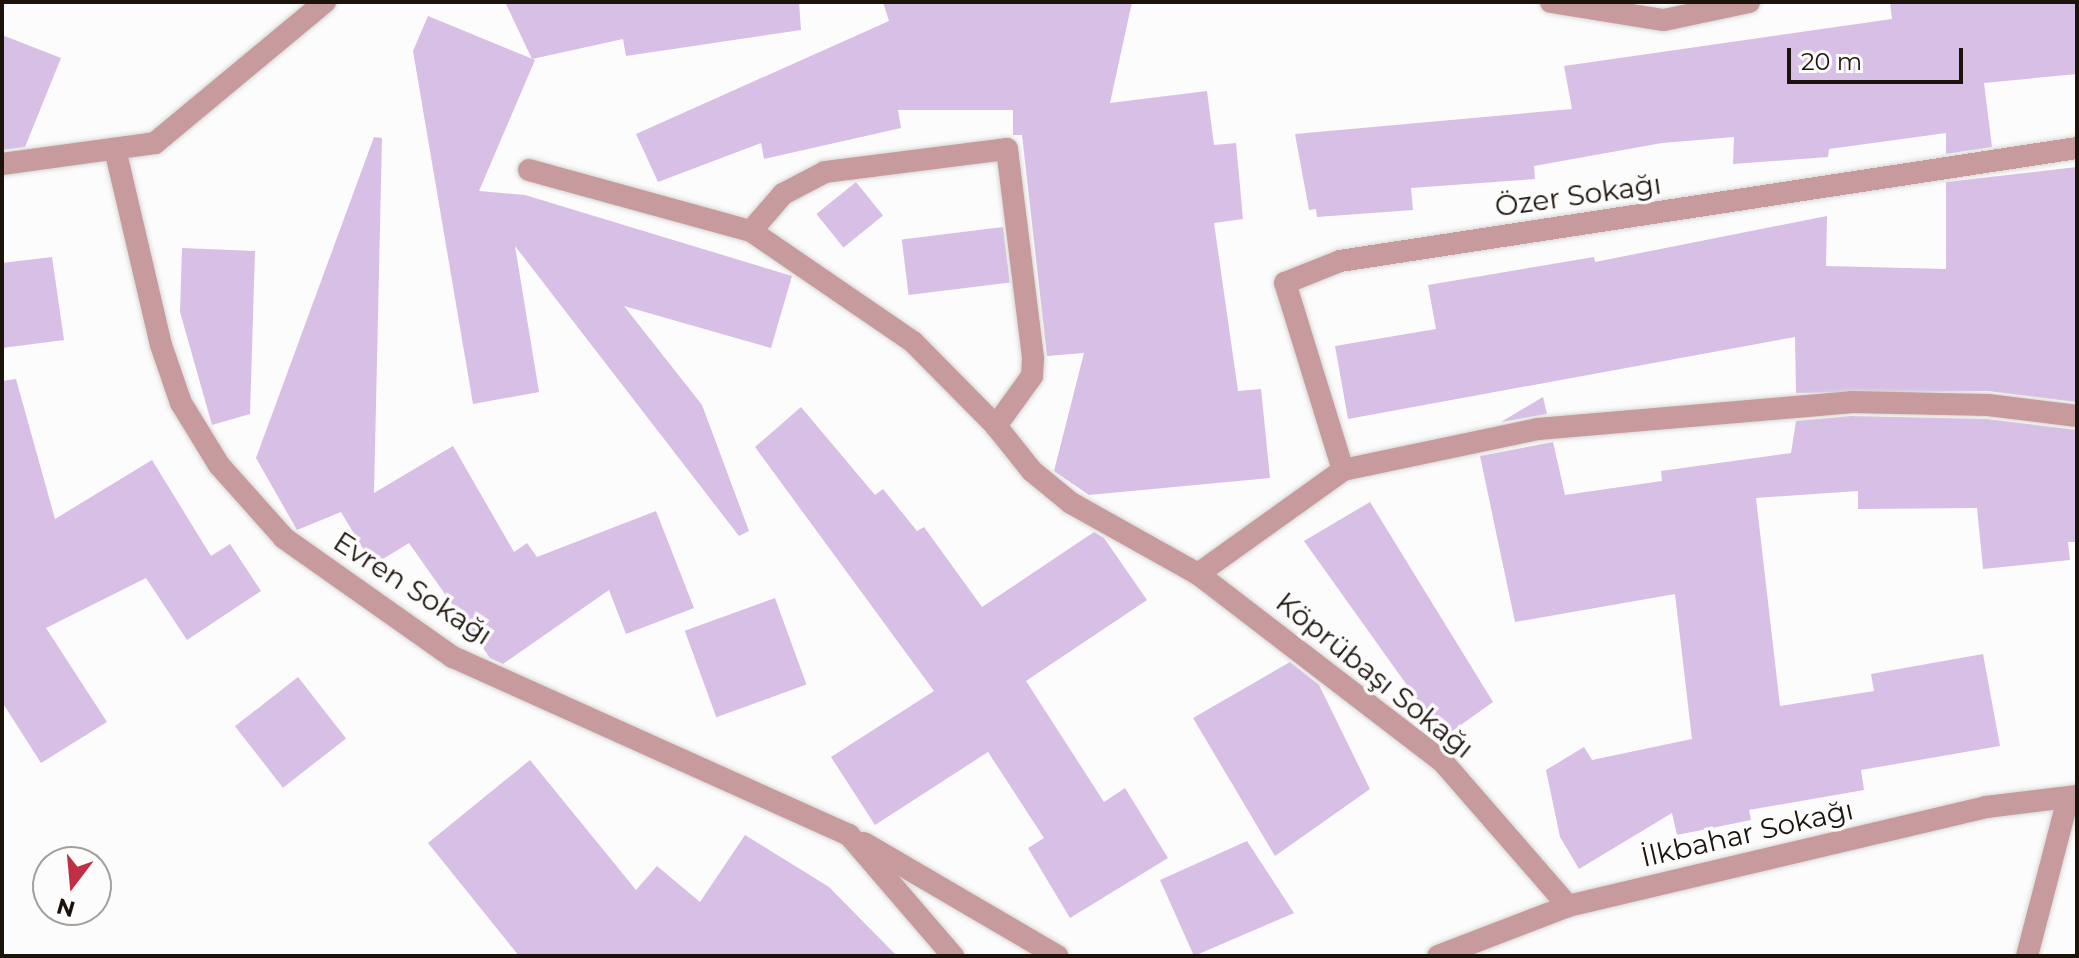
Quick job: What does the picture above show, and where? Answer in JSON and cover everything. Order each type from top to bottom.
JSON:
[{"type":"street","points":[[2,164],[155,143],[325,2]]},
{"type":"street","points":[[1551,2],[1664,20],[1749,2]]},
{"type":"street","name":"Özer Sokağı","points":[[1343,470],[1285,283],[1340,261],[2077,148]]},
{"type":"street","name":"Evren Sokağı","points":[[115,149],[161,345],[181,403],[219,465],[284,538],[453,657],[849,835],[953,956]]},
{"type":"street","points":[[751,231],[783,194],[825,172],[1007,149],[1033,358],[1032,376],[996,426]]},
{"type":"street","name":"Köprübaşı Sokağı","points":[[529,170],[751,231],[913,342],[996,426],[1032,471],[1071,503],[1198,574],[1443,762],[1568,906]]},
{"type":"street","points":[[1198,574],[1343,470],[1538,429],[1702,412],[1851,402],[1988,405],[2077,416]]},
{"type":"street","points":[[2027,956],[2074,802]]},
{"type":"street","name":"İlkbahar Sokağı","points":[[1438,956],[1568,906],[1986,807],[2074,802]]},
{"type":"street","points":[[849,835],[1057,956]]},
{"type":"building","points":[[505,2],[799,2],[801,30],[626,56],[623,39],[532,59]]},
{"type":"building","points":[[883,2],[1132,2],[1110,103],[1207,91],[1214,145],[1236,143],[1243,219],[1214,223],[1238,391],[1261,389],[1270,478],[1089,495],[1054,471],[1084,353],[1047,356],[1022,135],[1013,135],[1013,110],[898,110],[901,128],[764,159],[761,143],[658,182],[636,134],[889,21]]},
{"type":"building","points":[[1890,2],[2077,2],[2077,74],[1984,83],[1992,147],[1946,154],[1946,133],[1829,149],[1828,157],[1733,164],[1734,137],[1662,143],[1534,166],[1535,179],[1411,188],[1413,210],[1317,217],[1316,209],[1309,210],[1295,134],[1572,109],[1564,66],[1892,19]]},
{"type":"building","points":[[428,16],[535,60],[479,191],[525,195],[792,276],[771,348],[624,306],[702,405],[749,531],[739,536],[515,246],[539,392],[473,404],[413,51]]},
{"type":"building","points":[[2,35],[61,58],[25,147],[2,150]]},
{"type":"building","points":[[374,137],[382,138],[374,493],[453,446],[514,552],[527,543],[537,557],[656,511],[694,608],[626,634],[609,590],[503,664],[490,658],[409,543],[373,565],[341,512],[297,530],[256,458]]},
{"type":"building","points":[[2077,167],[2077,402],[1988,391],[1796,393],[1795,337],[1348,419],[1335,346],[1436,329],[1428,285],[1594,257],[1595,262],[1827,216],[1826,266],[1946,269],[1946,182]]},
{"type":"building","points":[[856,182],[883,215],[843,248],[816,214]]},
{"type":"building","points":[[1003,227],[1010,283],[909,295],[902,239]]},
{"type":"building","points":[[182,248],[255,251],[250,414],[212,425],[180,312]]},
{"type":"building","points":[[52,257],[64,340],[2,348],[2,263]]},
{"type":"building","points":[[16,379],[55,519],[152,460],[211,556],[230,544],[261,591],[187,640],[146,578],[46,628],[107,722],[41,763],[2,702],[2,381]]},
{"type":"building","points":[[1543,397],[1547,414],[1501,422]]},
{"type":"building","points":[[801,407],[875,495],[883,489],[917,531],[924,527],[982,607],[1094,532],[1104,538],[1147,600],[1026,681],[1104,802],[1125,788],[1168,858],[1070,918],[1028,848],[1044,838],[988,752],[875,825],[831,757],[934,691],[755,447]]},
{"type":"building","points":[[1851,416],[1987,419],[2077,430],[2077,542],[2068,542],[2070,560],[1983,569],[1977,508],[1858,509],[1858,491],[1756,498],[1780,706],[1874,691],[1871,674],[1983,654],[2000,746],[1861,770],[1864,790],[1749,810],[1751,820],[1677,835],[1672,813],[1579,869],[1560,837],[1546,770],[1584,747],[1592,760],[1692,739],[1675,594],[1515,622],[1480,456],[1553,442],[1565,495],[1662,481],[1661,471],[1791,453],[1796,421]]},
{"type":"building","points":[[1370,502],[1493,702],[1444,737],[1304,541]]},
{"type":"building","points":[[775,598],[806,684],[716,717],[685,631]]},
{"type":"building","points":[[1290,662],[1319,685],[1370,789],[1275,856],[1193,718]]},
{"type":"building","points":[[298,677],[346,738],[283,788],[235,726]]},
{"type":"building","points":[[530,760],[636,890],[657,866],[700,902],[745,835],[829,887],[897,956],[519,956],[428,843]]},
{"type":"building","points":[[1247,841],[1294,913],[1194,956],[1160,880]]}]
